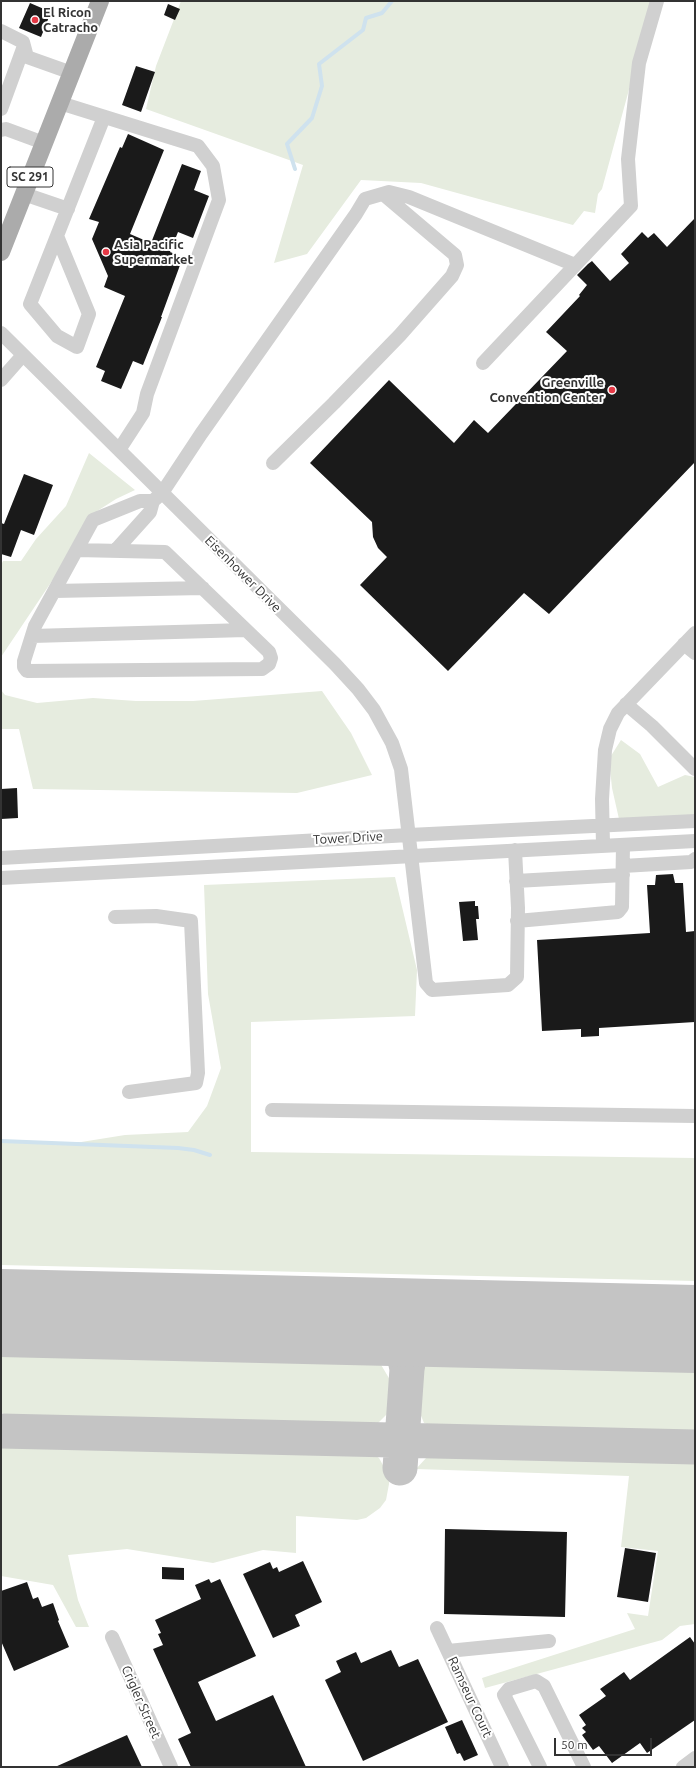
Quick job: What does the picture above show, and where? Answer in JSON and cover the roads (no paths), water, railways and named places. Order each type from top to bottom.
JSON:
[{"type":"main road","name":"SC 291","points":[[1,252],[100,1]]},
{"type":"street","points":[[483,363],[631,206],[628,159],[639,63],[657,1]]},
{"type":"street","points":[[1,31],[23,42],[27,57],[72,73]]},
{"type":"street","points":[[1,109],[24,46]]},
{"type":"street","points":[[60,103],[198,146],[213,166],[219,200],[147,394],[143,413],[119,450]]},
{"type":"street","points":[[57,236],[89,314],[77,347],[57,336],[30,304],[104,117]]},
{"type":"street","points":[[1,130],[6,129],[44,143]]},
{"type":"street","points":[[115,551],[150,512],[157,497],[356,214],[365,199],[389,192],[409,197],[576,265]]},
{"type":"street","points":[[24,194],[68,209]]},
{"type":"street","points":[[273,462],[334,403],[400,335],[452,276],[457,265],[455,255],[383,194]]},
{"type":"street","name":"Eisenhower Drive","points":[[1,332],[119,450],[157,497],[335,664],[358,689],[374,710],[392,743],[401,769],[426,984],[432,990],[508,985],[517,976],[518,921],[515,850]]},
{"type":"street","points":[[1,380],[23,355]]},
{"type":"street","points":[[76,550],[165,552],[269,652],[271,658],[269,664],[262,669],[27,671],[24,667],[24,661],[35,626],[76,550],[93,520],[140,501],[157,497]]},
{"type":"street","points":[[54,591],[203,588]]},
{"type":"street","points":[[32,636],[246,630]]},
{"type":"street","points":[[603,845],[602,800],[605,750],[610,729],[618,713],[695,633]]},
{"type":"street","points":[[684,644],[695,654]]},
{"type":"street","points":[[626,704],[652,726],[695,769]]},
{"type":"street","name":"Tower Drive","points":[[1,858],[409,835],[695,821]]},
{"type":"street","name":"Tower Drive","points":[[1,878],[695,841]]},
{"type":"street","points":[[518,921],[618,912],[622,907],[622,845]]},
{"type":"street","points":[[516,881],[622,871],[692,862],[695,859]]},
{"type":"street","points":[[115,917],[156,916],[191,921],[198,1073],[196,1083],[129,1092]]},
{"type":"street","points":[[272,1110],[695,1116]]},
{"type":"street","name":"Ramseur Court","points":[[437,1628],[502,1767]]},
{"type":"street","name":"Crigler Street","points":[[112,1637],[171,1767]]},
{"type":"street","points":[[448,1651],[549,1641]]},
{"type":"street","points":[[540,1767],[504,1696],[508,1689],[536,1681],[544,1686],[584,1767]]},
{"type":"street","points":[[683,1767],[695,1758]]},
{"type":"waterway","points":[[295,169],[287,144],[312,118],[322,86],[319,64],[363,30],[366,18],[382,13],[392,1]]},
{"type":"waterway","points":[[1,1141],[178,1148],[194,1150],[210,1155]]},
{"type":"place","name":"El Ricon Catracho","points":[[35,20]]},
{"type":"place","name":"Asia Pacific Supermarket","points":[[106,252]]},
{"type":"place","name":"Greenville Convention Center","points":[[612,390]]}]
